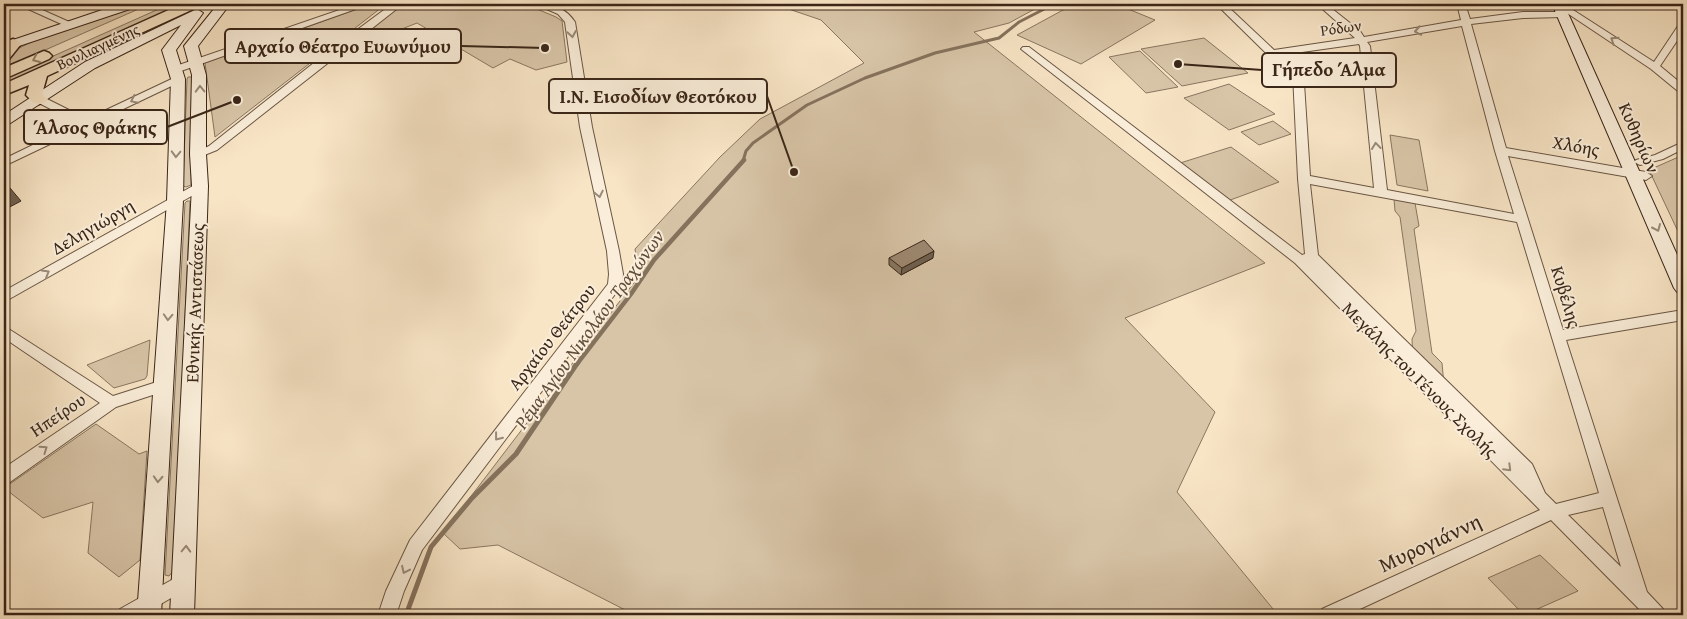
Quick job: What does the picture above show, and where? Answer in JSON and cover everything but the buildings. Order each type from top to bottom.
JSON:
[{"type":"main road","name":"Βουλιαγμένης","points":[[4,74],[161,4]]},
{"type":"main road","name":"Βουλιαγμένης","points":[[4,90],[195,8]]},
{"type":"main road","points":[[39,99],[34,95],[40,73]]},
{"type":"street","points":[[22,4],[71,25]]},
{"type":"street","points":[[7,49],[132,4]]},
{"type":"street","points":[[4,121],[90,65],[195,8],[216,4]]},
{"type":"street","name":"Εθνικής Αντιστάσεως","points":[[182,615],[200,186],[198,154],[200,75],[197,63],[191,52],[192,43],[224,4]]},
{"type":"street","points":[[4,163],[86,123],[197,63],[365,4]]},
{"type":"street","points":[[198,154],[213,148],[330,54],[398,4]]},
{"type":"street","name":"Αρχαίου Θεάτρου","points":[[387,615],[395,591],[416,545],[615,285],[616,274],[613,251],[586,127],[570,22],[568,17],[560,12],[540,4]]},
{"type":"street","name":"Ρόδων","points":[[1220,4],[1272,53],[1566,8]]},
{"type":"street","points":[[1321,4],[1362,40],[1365,46],[1381,194]]},
{"type":"street","name":"Κυβέλης","points":[[1461,4],[1500,151],[1640,599]]},
{"type":"street","name":"Εθνικής Αντιστάσεως","points":[[150,608],[175,200],[177,74],[170,58],[170,47],[195,8]]},
{"type":"street","points":[[1566,8],[1655,67],[1683,90]]},
{"type":"street","name":"Κυθηρίων","points":[[1566,8],[1640,171],[1683,256]]},
{"type":"street","points":[[1655,67],[1683,25]]},
{"type":"street","name":"Μεγάλης του Γένους Σχολής","points":[[1026,49],[1306,258],[1455,406],[1526,469],[1546,506],[1656,615]]},
{"type":"street","points":[[1297,50],[1306,258]]},
{"type":"street","points":[[39,99],[86,123]]},
{"type":"street","points":[[1640,171],[1659,157],[1683,145]]},
{"type":"street","name":"Χλόης","points":[[1500,151],[1640,171]]},
{"type":"street","name":"Κυθηρίων","points":[[1640,171],[1683,288]]},
{"type":"street","points":[[1304,179],[1522,219]]},
{"type":"street","name":"Δεληγιώργη","points":[[4,297],[200,186]]},
{"type":"street","points":[[1558,336],[1683,315]]},
{"type":"street","points":[[4,331],[111,403]]},
{"type":"street","name":"Ηπείρου","points":[[4,477],[111,403],[163,386]]},
{"type":"street","name":"Μυρογιάννη","points":[[1328,615],[1546,506],[1608,498]]},
{"type":"street","points":[[126,615],[150,608],[184,581]]},
{"type":"shaded area","points":[[139,4],[150,4],[4,68],[4,62],[17,49],[56,30]]},
{"type":"shaded area","points":[[170,4],[185,4],[4,86],[4,78]]},
{"type":"shaded area","points":[[371,4],[386,4],[215,137],[205,63]]},
{"type":"shaded area","points":[[402,4],[525,4],[562,21],[567,62],[536,70],[510,59],[493,68],[417,23],[359,46],[351,45]]},
{"type":"shaded area","points":[[774,4],[1044,4],[1009,23],[974,32],[1265,263],[1125,318],[1215,412],[1177,492],[1278,615],[635,615],[498,545],[460,549],[443,533],[639,276],[635,249],[720,157],[760,119],[864,63],[821,20]]},
{"type":"shaded area","points":[[1074,4],[1116,4],[1155,20],[1081,64],[1017,35]]},
{"type":"shaded area","points":[[1204,38],[1248,73],[1182,86],[1141,49]]},
{"type":"shaded area","points":[[1140,51],[1178,87],[1146,93],[1109,57]]},
{"type":"shaded area","points":[[188,77],[192,77],[191,185],[186,187],[183,186]]},
{"type":"shaded area","points":[[1229,84],[1275,114],[1229,130],[1184,98]]},
{"type":"shaded area","points":[[1273,121],[1291,134],[1259,145],[1241,132]]},
{"type":"shaded area","points":[[1390,135],[1419,140],[1428,191],[1397,185]]},
{"type":"shaded area","points":[[1231,147],[1279,182],[1225,202],[1177,164]]},
{"type":"shaded area","points":[[1683,155],[1683,242],[1649,170]]},
{"type":"shaded area","points":[[1394,199],[1415,203],[1419,226],[1414,229],[1432,353],[1442,363],[1444,385],[1413,360],[1412,339],[1416,331],[1400,217],[1395,211]]},
{"type":"shaded area","points":[[190,201],[174,570],[169,576],[165,575],[185,203]]},
{"type":"shaded area","points":[[150,340],[147,376],[145,379],[114,388],[87,365]]},
{"type":"shaded area","points":[[96,424],[139,454],[147,451],[140,560],[119,577],[88,553],[93,502],[43,518],[4,488]]},
{"type":"shaded area","points":[[1540,555],[1578,591],[1524,615],[1488,578]]},
{"type":"waterway","name":"Ρέμα Αγίου Νικολάου Τραχώνων","points":[[743,161],[746,151],[753,143],[807,105],[865,78],[935,53],[999,38],[1019,22],[1054,4]]},
{"type":"waterway","name":"Ρέμα Αγίου Νικολάου Τραχώνων","points":[[577,364],[631,294],[654,260],[744,160]]},
{"type":"waterway","name":"Ρέμα Αγίου Νικολάου Τραχώνων","points":[[406,615],[431,547],[472,498],[516,454],[578,362]]},
{"type":"place","name":"Αρχαίο Θέατρο Ευωνύμου","points":[[545,48]]},
{"type":"place","name":"Γήπεδο Άλμα","points":[[1178,64]]},
{"type":"place","name":"Άλσος Θράκης","points":[[237,100]]},
{"type":"place","name":"Ι.Ν. Εισοδίων Θεοτόκου","points":[[794,172]]}]
